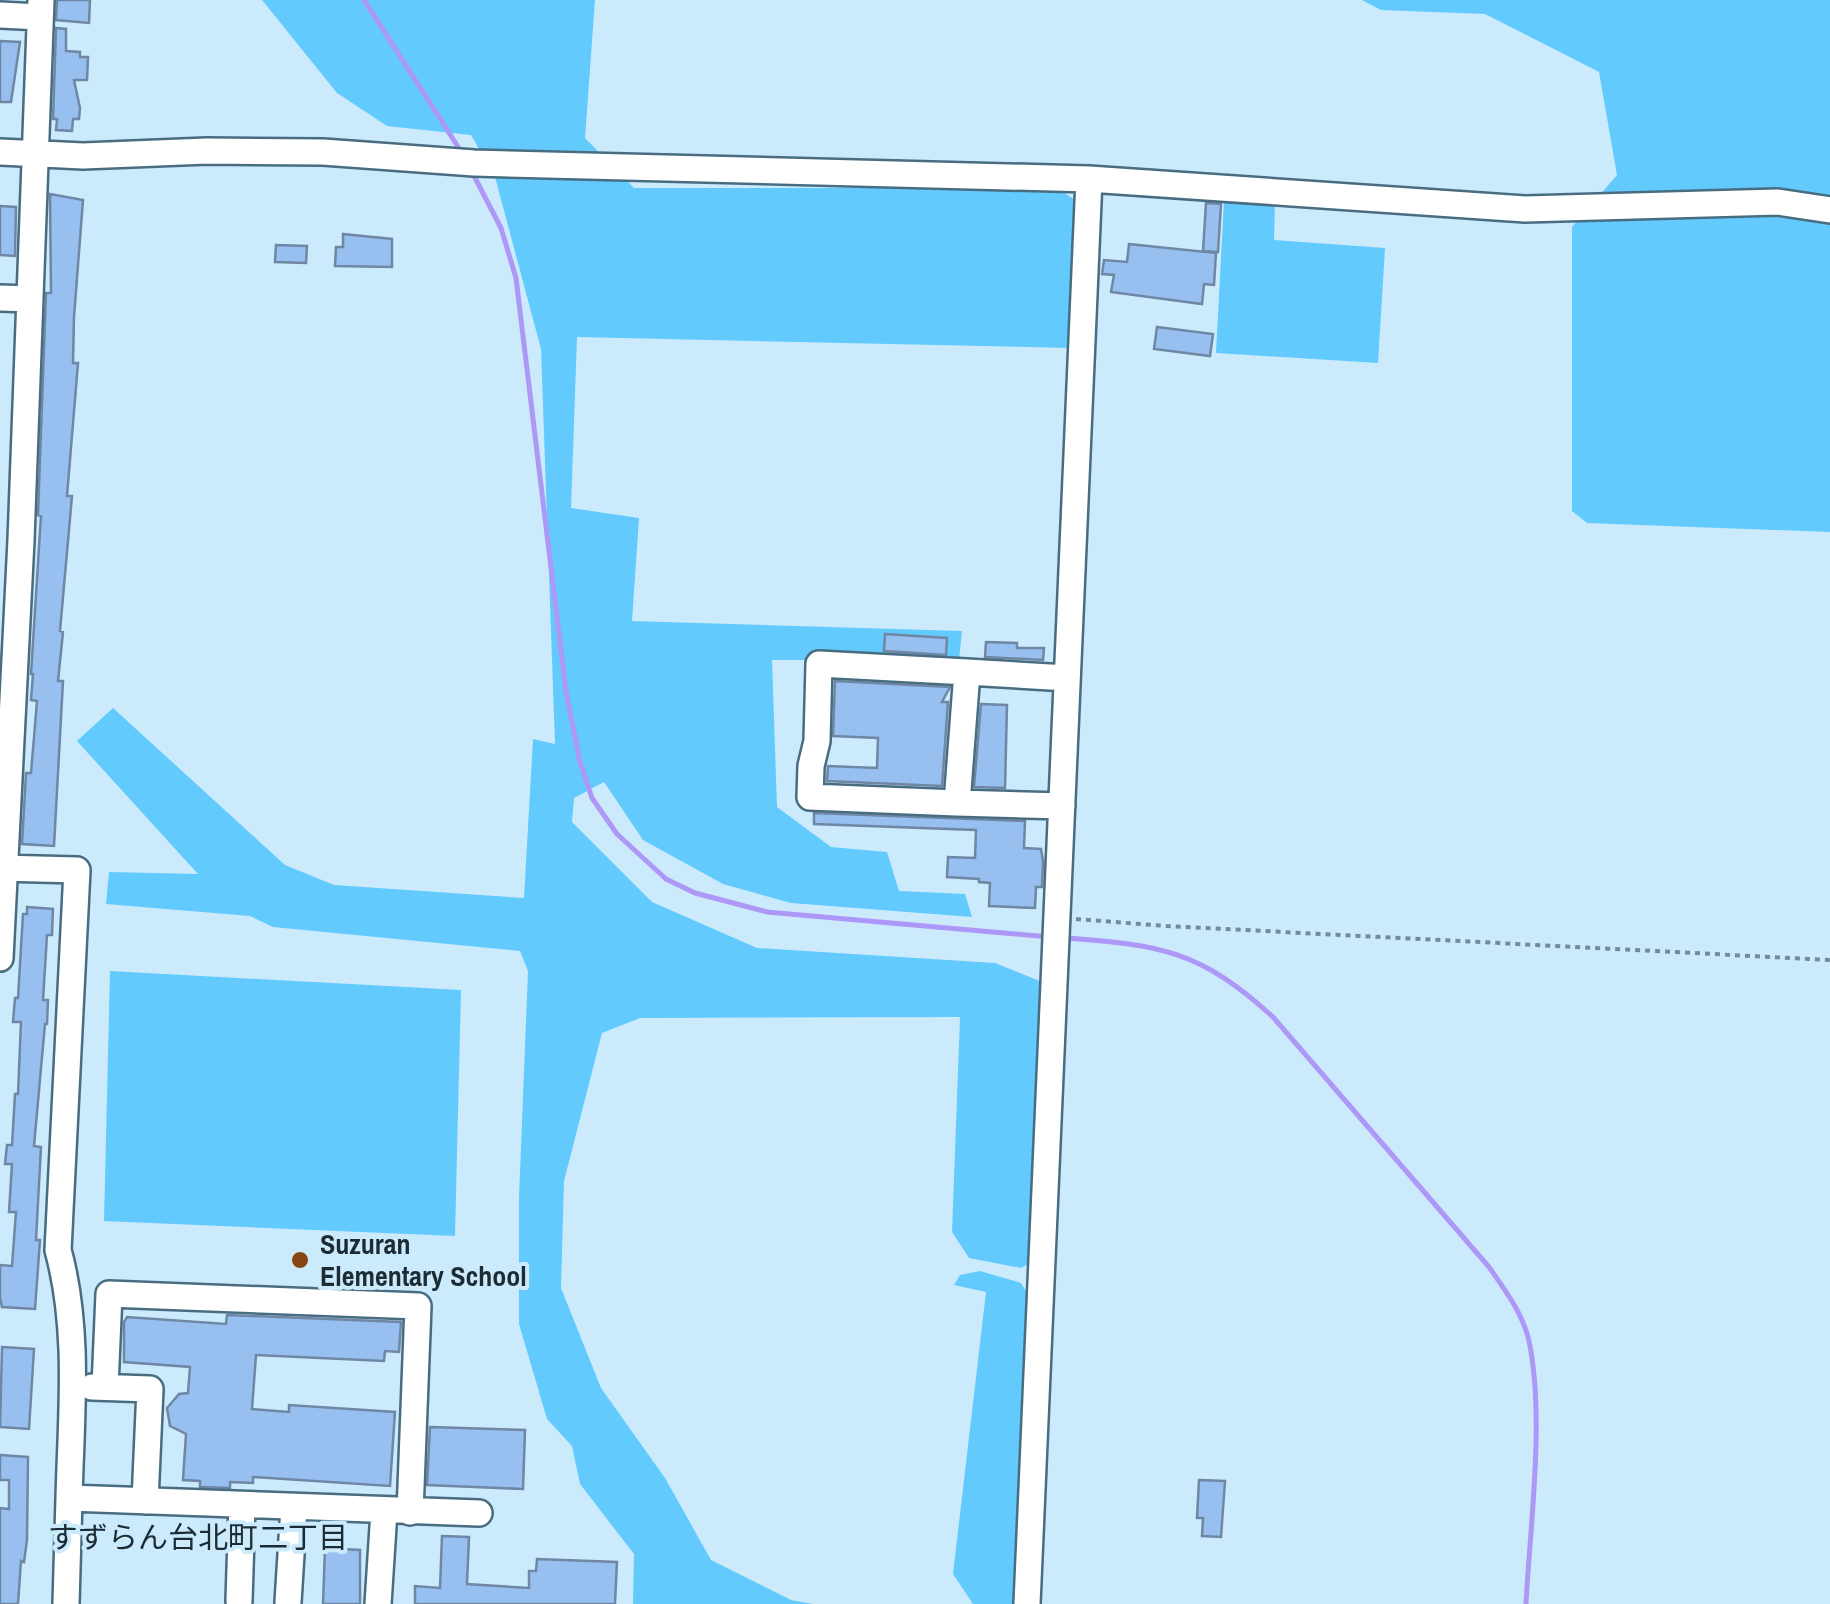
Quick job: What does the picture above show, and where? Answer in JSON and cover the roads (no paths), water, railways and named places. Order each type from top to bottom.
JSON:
[{"type":"street","points":[[0,15],[40,9],[30,299],[10,539],[0,958]]},
{"type":"street","points":[[0,152],[83,156],[324,152],[474,163],[1089,179],[1526,209],[1778,202],[1830,210]]},
{"type":"street","points":[[1027,1604],[1089,179]]},
{"type":"street","points":[[0,298],[30,299]]},
{"type":"street","points":[[1062,806],[810,797],[811,766],[817,741],[819,664],[1067,678]]},
{"type":"street","points":[[956,803],[967,672]]},
{"type":"street","points":[[2,868],[76,870],[58,1250],[69,1289],[72,1386],[66,1604]]},
{"type":"street","points":[[105,1387],[109,1294],[418,1306],[410,1512]]},
{"type":"street","points":[[72,1386],[150,1389],[146,1502]]},
{"type":"street","points":[[69,1498],[479,1513]]},
{"type":"street","points":[[239,1601],[242,1506]]},
{"type":"street","points":[[288,1602],[294,1508]]},
{"type":"street","points":[[378,1604],[384,1511]]},
{"type":"waterway","points":[[364,0],[462,153]]},
{"type":"waterway","points":[[472,172],[501,228],[516,278],[566,692],[580,762],[592,798],[617,834],[666,879],[695,893],[767,912],[1050,937]]},
{"type":"waterway","points":[[1066,938],[1129,944],[1178,955],[1224,978],[1247,995],[1273,1017],[1501,1284],[1526,1331],[1534,1371],[1536,1437],[1526,1604]]},
{"type":"place","name":"Suzuran Elementary School","points":[[300,1260]]},
{"type":"district","name":"すずらん台北町二丁目","points":[[198,1537]]}]
